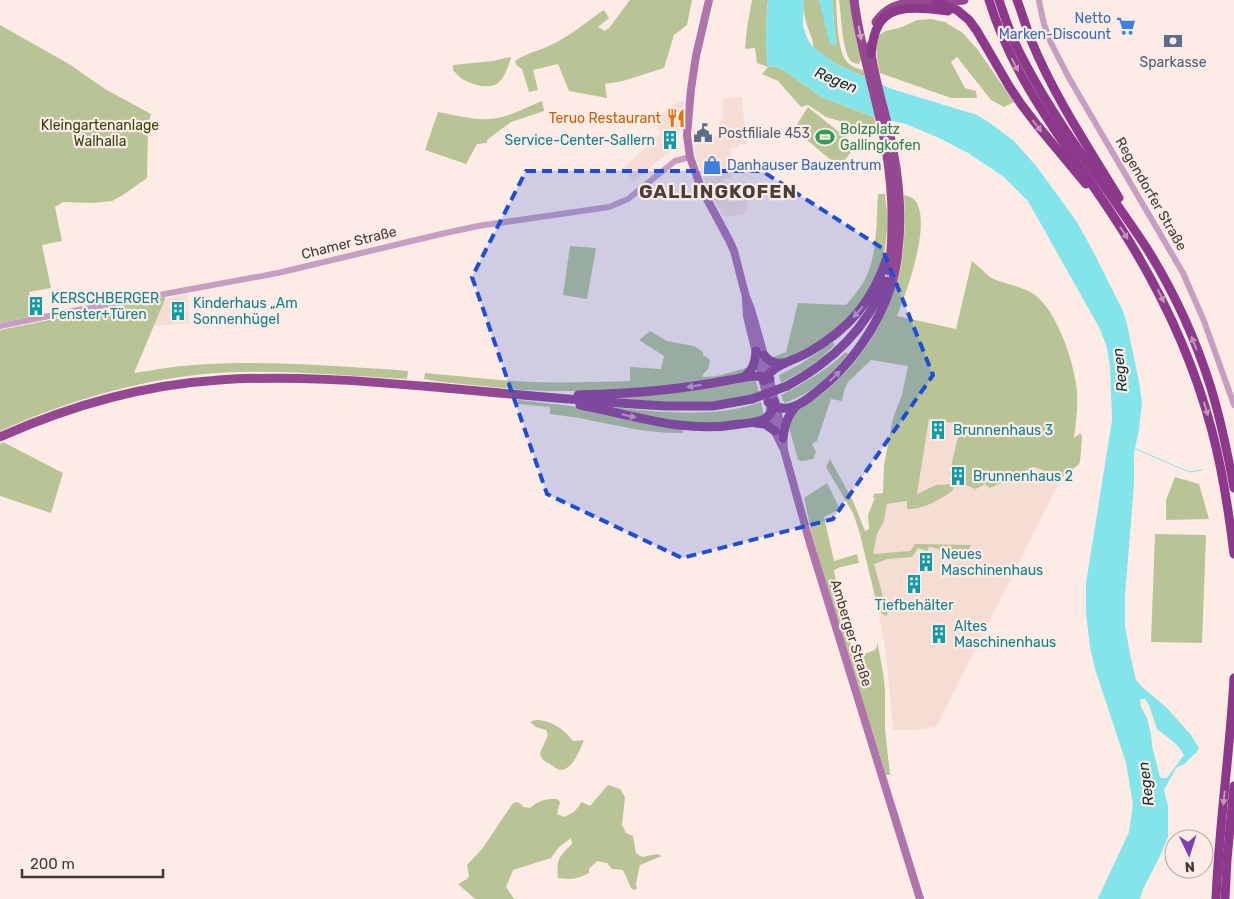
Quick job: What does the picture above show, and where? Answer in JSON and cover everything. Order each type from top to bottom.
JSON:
[{"type":"highway","points":[[750,423],[766,418],[773,406],[785,409],[796,406],[836,375],[867,336],[889,289],[897,260],[894,152],[854,0]]},
{"type":"highway","points":[[871,68],[871,34],[876,21],[882,14],[894,6],[911,1],[936,3],[964,0]]},
{"type":"highway","points":[[1017,0],[1032,42],[1050,81],[1120,200],[1127,220]]},
{"type":"highway","points":[[993,1],[1008,25],[1035,82],[1146,248],[1164,279],[1200,356],[1222,429],[1234,488]]},
{"type":"highway","points":[[993,1],[1001,35],[1024,82],[1053,129],[1125,233],[1158,290],[1176,328],[1190,363],[1212,431],[1229,510],[1234,554]]},
{"type":"highway","points":[[936,3],[957,10],[969,20],[977,30],[1021,104],[1074,171],[1111,213]]},
{"type":"highway","points":[[871,54],[878,26],[882,20],[898,10],[910,8],[946,10],[969,20]]},
{"type":"highway","points":[[0,436],[104,399],[148,389],[239,379],[292,378],[406,385],[686,407],[712,406],[752,399],[788,386],[817,368],[850,340],[879,297],[889,274],[896,236]]},
{"type":"highway","points":[[530,396],[640,392],[742,378],[766,378],[776,368],[822,344],[835,335],[858,314],[879,280],[896,236]]},
{"type":"highway","points":[[742,378],[748,374],[760,353],[773,362],[789,362]]},
{"type":"highway","points":[[530,396],[598,408],[656,422],[690,427],[716,427],[750,423],[765,424],[775,431]]},
{"type":"highway","points":[[783,438],[788,417],[796,406]]},
{"type":"highway","points":[[1216,899],[1234,678]]},
{"type":"highway","points":[[1225,899],[1234,786]]},
{"type":"main road","name":"Amberger Straße","points":[[709,0],[696,56],[691,89],[687,135],[690,157],[708,203],[734,251],[746,296],[746,310],[760,353],[809,540],[920,899]]},
{"type":"main road","name":"Amberger Straße","points":[[773,406],[775,431],[784,450]]},
{"type":"street","name":"Regendorfer Straße","points":[[1040,0],[1044,24],[1051,43],[1183,273],[1204,320],[1234,405]]},
{"type":"street","name":"Chamer Straße","points":[[0,326],[278,273],[478,226],[609,207],[628,199],[675,161],[690,157]]},
{"type":"highlighted area","points":[[526,171],[762,171],[882,248],[933,375],[833,519],[682,558],[547,494],[472,277]]},
{"type":"shaded area","points":[[742,97],[746,145],[738,144],[738,147],[731,148],[732,177],[723,179],[728,202],[748,200],[745,214],[726,217],[723,216],[707,185],[695,154],[695,143],[721,135],[720,121],[723,120],[723,99]]},
{"type":"shaded area","points":[[679,102],[684,102],[679,133],[675,143],[668,153],[633,182],[625,166],[661,134],[653,121]]},
{"type":"shaded area","points":[[187,294],[189,323],[153,326],[165,299]]},
{"type":"shaded area","points":[[929,419],[961,424],[950,474],[961,473],[966,476],[965,485],[976,489],[985,484],[990,487],[1034,467],[1062,477],[936,727],[893,730],[886,653],[878,609],[885,615],[888,613],[874,564],[888,559],[900,558],[918,547],[935,547],[952,555],[969,549],[915,544],[910,551],[873,555],[877,534],[884,521],[887,504],[907,501],[916,494]]},
{"type":"green space","points":[[630,0],[692,0],[687,25],[674,35],[664,68],[623,81],[605,84],[607,98],[569,91],[558,64],[533,70],[538,90],[529,92],[522,69],[517,66],[515,61],[558,41],[604,10],[609,18],[598,27],[605,31]]},
{"type":"green space","points":[[752,0],[768,0],[766,50],[768,67],[757,63],[755,48],[745,49]]},
{"type":"green space","points":[[804,0],[819,0],[836,46],[832,0],[836,0],[838,33],[844,58],[851,66],[863,70],[865,77],[836,64],[813,47],[805,18]]},
{"type":"green space","points":[[839,0],[851,0],[861,59],[859,64],[852,62],[846,51],[842,33]]},
{"type":"green space","points":[[931,19],[945,22],[963,33],[978,50],[1014,102],[1004,107],[991,100],[957,57],[951,62],[965,88],[976,91],[977,98],[951,98],[880,73],[876,49],[879,35],[917,20]]},
{"type":"green space","name":"Kleingartenanlage Walhalla","points":[[0,25],[69,64],[105,89],[151,114],[148,128],[147,178],[112,201],[92,203],[63,202],[55,207],[62,241],[42,245],[51,288],[29,292],[33,316],[0,323]]},
{"type":"green space","points":[[510,57],[511,59],[500,81],[492,86],[471,83],[462,79],[453,70],[453,65],[493,61]]},
{"type":"green space","points":[[775,66],[783,70],[823,98],[874,117],[878,132],[826,117],[808,105],[801,107],[778,81],[762,74],[768,67]]},
{"type":"green space","points":[[542,101],[544,111],[511,122],[487,140],[487,143],[477,144],[466,164],[425,150],[438,112],[470,118],[489,119],[509,115]]},
{"type":"green space","name":"Bolzplatz Gallingkofen","points":[[808,107],[856,146],[839,167],[794,129]]},
{"type":"green space","points":[[878,194],[885,194],[888,222],[885,250],[881,266],[860,306],[829,336],[793,358],[774,360],[773,357],[786,352],[798,303],[846,305],[863,283],[874,251]]},
{"type":"green space","points":[[904,195],[917,203],[921,228],[916,260],[897,316],[956,329],[972,261],[990,277],[1032,293],[1041,300],[1057,324],[1073,367],[1077,392],[1074,438],[1081,433],[1082,438],[1080,462],[1062,477],[1034,467],[990,488],[985,484],[976,489],[965,485],[966,476],[961,473],[949,475],[961,424],[929,419],[917,494],[936,485],[953,484],[953,490],[938,500],[919,508],[907,509],[907,501],[887,504],[884,521],[877,534],[873,554],[910,551],[915,544],[971,545],[968,551],[963,554],[952,554],[929,547],[927,551],[918,548],[912,557],[888,559],[874,564],[888,614],[885,616],[878,609],[853,513],[826,467],[830,459],[853,501],[865,531],[869,529],[868,515],[875,498],[873,498],[874,494],[883,493],[884,465],[893,418],[902,395],[908,366],[871,360],[848,382],[842,401],[831,399],[817,441],[812,444],[816,452],[813,459],[798,460],[788,424],[794,413],[839,380],[859,357],[883,318],[899,275],[901,264],[905,219]]},
{"type":"green space","points":[[570,246],[596,248],[587,299],[563,295]]},
{"type":"green space","points":[[165,297],[134,373],[172,367],[270,363],[408,371],[407,379],[255,372],[230,372],[178,377],[100,394],[49,411],[0,431],[0,330]]},
{"type":"green space","points":[[650,331],[667,341],[694,346],[703,352],[703,355],[710,361],[703,377],[717,376],[746,368],[745,373],[696,383],[601,391],[523,390],[424,379],[425,373],[529,382],[630,381],[630,367],[661,369],[664,356],[639,340]]},
{"type":"green space","points":[[833,342],[835,345],[820,359],[781,383],[779,375],[799,365]]},
{"type":"green space","points":[[846,352],[848,354],[834,370],[812,390],[784,403],[781,395],[815,376]]},
{"type":"green space","points":[[755,379],[759,392],[721,401],[661,402],[601,397]]},
{"type":"green space","points":[[518,400],[571,406],[683,429],[683,433],[647,431],[550,414],[550,407],[518,404]]},
{"type":"green space","points":[[761,402],[764,417],[750,421],[684,425],[601,406],[681,413],[722,411],[742,408]]},
{"type":"green space","points":[[3,442],[63,473],[51,513],[0,496],[0,444]]},
{"type":"green space","points":[[1175,477],[1199,484],[1209,519],[1166,520],[1166,500]]},
{"type":"green space","points":[[827,483],[840,509],[824,517],[834,561],[857,554],[859,563],[834,570],[836,581],[831,583],[853,651],[859,656],[875,650],[877,641],[885,690],[885,729],[890,775],[886,775],[827,586],[812,535],[804,498]]},
{"type":"green space","points":[[1155,534],[1206,535],[1202,643],[1151,642]]},
{"type":"green space","points":[[535,720],[546,721],[556,726],[573,741],[584,740],[569,767],[560,770],[542,758],[540,753],[548,735],[546,730],[536,727],[530,722]]},
{"type":"green space","points":[[608,785],[620,789],[625,797],[622,825],[626,833],[633,836],[636,853],[642,857],[657,854],[662,856],[640,865],[636,883],[637,889],[631,888],[623,870],[612,869],[607,863],[597,861],[589,869],[589,873],[585,875],[567,879],[558,878],[558,862],[561,855],[572,844],[571,838],[559,847],[551,858],[513,870],[506,887],[514,899],[475,899],[458,884],[467,879],[469,876],[467,865],[482,849],[513,803],[518,802],[524,807],[530,808],[542,800],[557,799],[560,802],[557,814],[564,817],[574,812],[582,802],[590,806]]},
{"type":"water","name":"Regen","points":[[768,0],[804,0],[803,26],[808,40],[813,47],[836,64],[892,89],[977,115],[1014,141],[1037,167],[1077,222],[1123,311],[1142,403],[1134,453],[1134,485],[1125,596],[1125,625],[1130,654],[1136,680],[1166,707],[1191,735],[1199,748],[1186,763],[1176,768],[1164,790],[1168,806],[1168,829],[1164,829],[1164,846],[1140,899],[1098,899],[1129,832],[1133,804],[1126,763],[1095,669],[1086,614],[1086,583],[1112,420],[1110,367],[1107,348],[1100,329],[1028,201],[1004,177],[968,153],[939,138],[906,124],[874,117],[823,98],[783,70],[775,66],[768,67],[766,25]],"holes":[[[1140,699],[1145,699],[1157,729],[1176,744],[1184,755],[1167,778],[1160,777],[1147,718],[1141,707]]]},
{"type":"water","points":[[819,0],[832,0],[836,46],[830,44]]},
{"type":"waterway","points":[[1136,449],[1189,472],[1202,470]]},
{"type":"place","name":"Netto Marken-Discount","points":[[1126,26]]},
{"type":"place","name":"Sparkasse","points":[[1173,41]]},
{"type":"place","name":"Teruo Restaurant","points":[[676,118]]},
{"type":"place","name":"Postfiliale 453","points":[[703,133]]},
{"type":"place","name":"Bolzplatz Gallingkofen","points":[[825,137]]},
{"type":"place","name":"Service-Center-Sallern","points":[[670,140]]},
{"type":"place","name":"Danhauser Bauzentrum","points":[[712,165]]},
{"type":"place","name":"KERSCHBERGER Fenster+Türen","points":[[36,306]]},
{"type":"place","name":"Kinderhaus „Am Sonnenhügel","points":[[178,311]]},
{"type":"place","name":"Brunnenhaus 3","points":[[938,430]]},
{"type":"place","name":"Brunnenhaus 2","points":[[958,476]]},
{"type":"place","name":"Neues Maschinenhaus","points":[[926,562]]},
{"type":"place","name":"Tiefbehälter","points":[[914,584]]},
{"type":"place","name":"Altes Maschinenhaus","points":[[939,634]]},
{"type":"district","name":"GALLINGKOFEN","points":[[718,191]]}]
